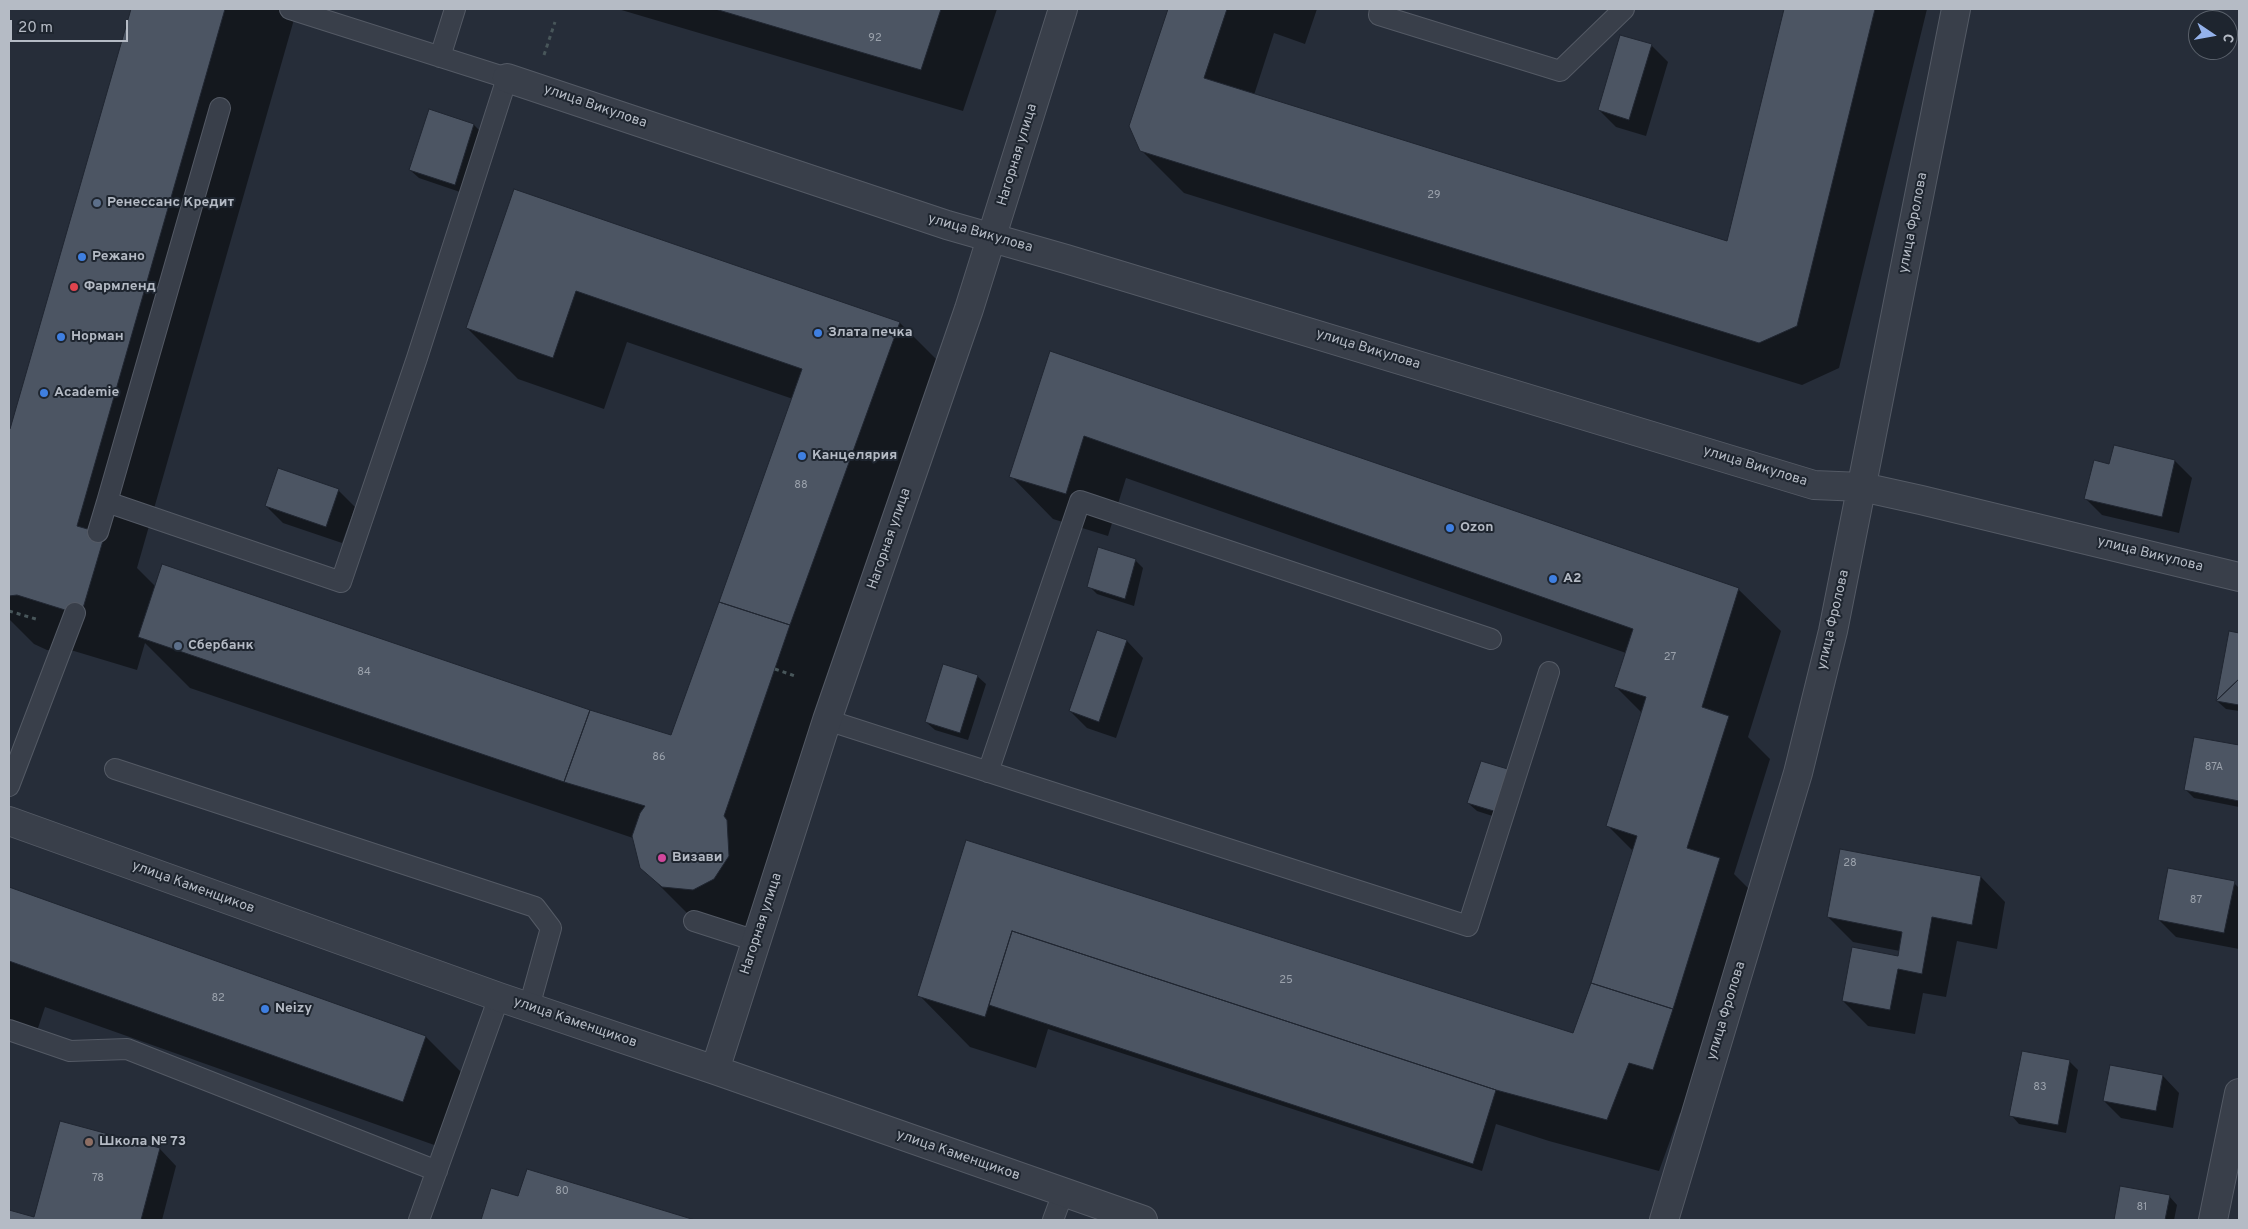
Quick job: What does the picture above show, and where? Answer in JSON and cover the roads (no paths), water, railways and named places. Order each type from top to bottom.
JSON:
[{"type":"street","name":"Нагорная улица","points":[[715,1070],[827,720],[992,238],[1063,9]]},
{"type":"street","name":"улица Фролова","points":[[1664,1220],[1798,773],[1833,631],[1956,9]]},
{"type":"street","name":"улица Викулова","points":[[508,78],[947,225],[1814,484],[1862,487],[2239,577]]},
{"type":"street","name":"улица Каменщиков","points":[[9,822],[529,1008],[715,1070],[1143,1220]]},
{"type":"street","points":[[2213,1220],[2239,1093]]},
{"type":"lane","points":[[107,502],[341,582],[417,358],[508,78],[290,9]]},
{"type":"lane","points":[[440,57],[455,9]]},
{"type":"lane","points":[[1380,9],[1379,15],[1560,72],[1624,9]]},
{"type":"lane","points":[[98,532],[220,108]]},
{"type":"lane","points":[[988,772],[1080,501],[1491,639]]},
{"type":"lane","points":[[9,786],[75,613]]},
{"type":"lane","points":[[827,720],[1468,926],[1548,672]]},
{"type":"lane","points":[[116,770],[535,907],[550,928],[529,1008]]},
{"type":"lane","points":[[694,921],[756,941]]},
{"type":"lane","points":[[420,1220],[499,997]]},
{"type":"lane","points":[[9,1030],[70,1051],[127,1049],[437,1171]]},
{"type":"lane","points":[[1053,1220],[1063,1192]]},
{"type":"place","name":"Ренессанс Кредит","points":[[97,203]]},
{"type":"place","name":"Режано","points":[[82,257]]},
{"type":"place","name":"Фармленд","points":[[74,287]]},
{"type":"place","name":"Злата печка","points":[[818,333]]},
{"type":"place","name":"Норман","points":[[61,337]]},
{"type":"place","name":"Academie","points":[[44,393]]},
{"type":"place","name":"Канцелярия","points":[[802,456]]},
{"type":"place","name":"Ozon","points":[[1450,528]]},
{"type":"place","name":"А2","points":[[1553,579]]},
{"type":"place","name":"Сбербанк","points":[[178,646]]},
{"type":"place","name":"Визави","points":[[662,858]]},
{"type":"place","name":"Neizy","points":[[265,1009]]},
{"type":"place","name":"Школа № 73","points":[[89,1142]]}]
